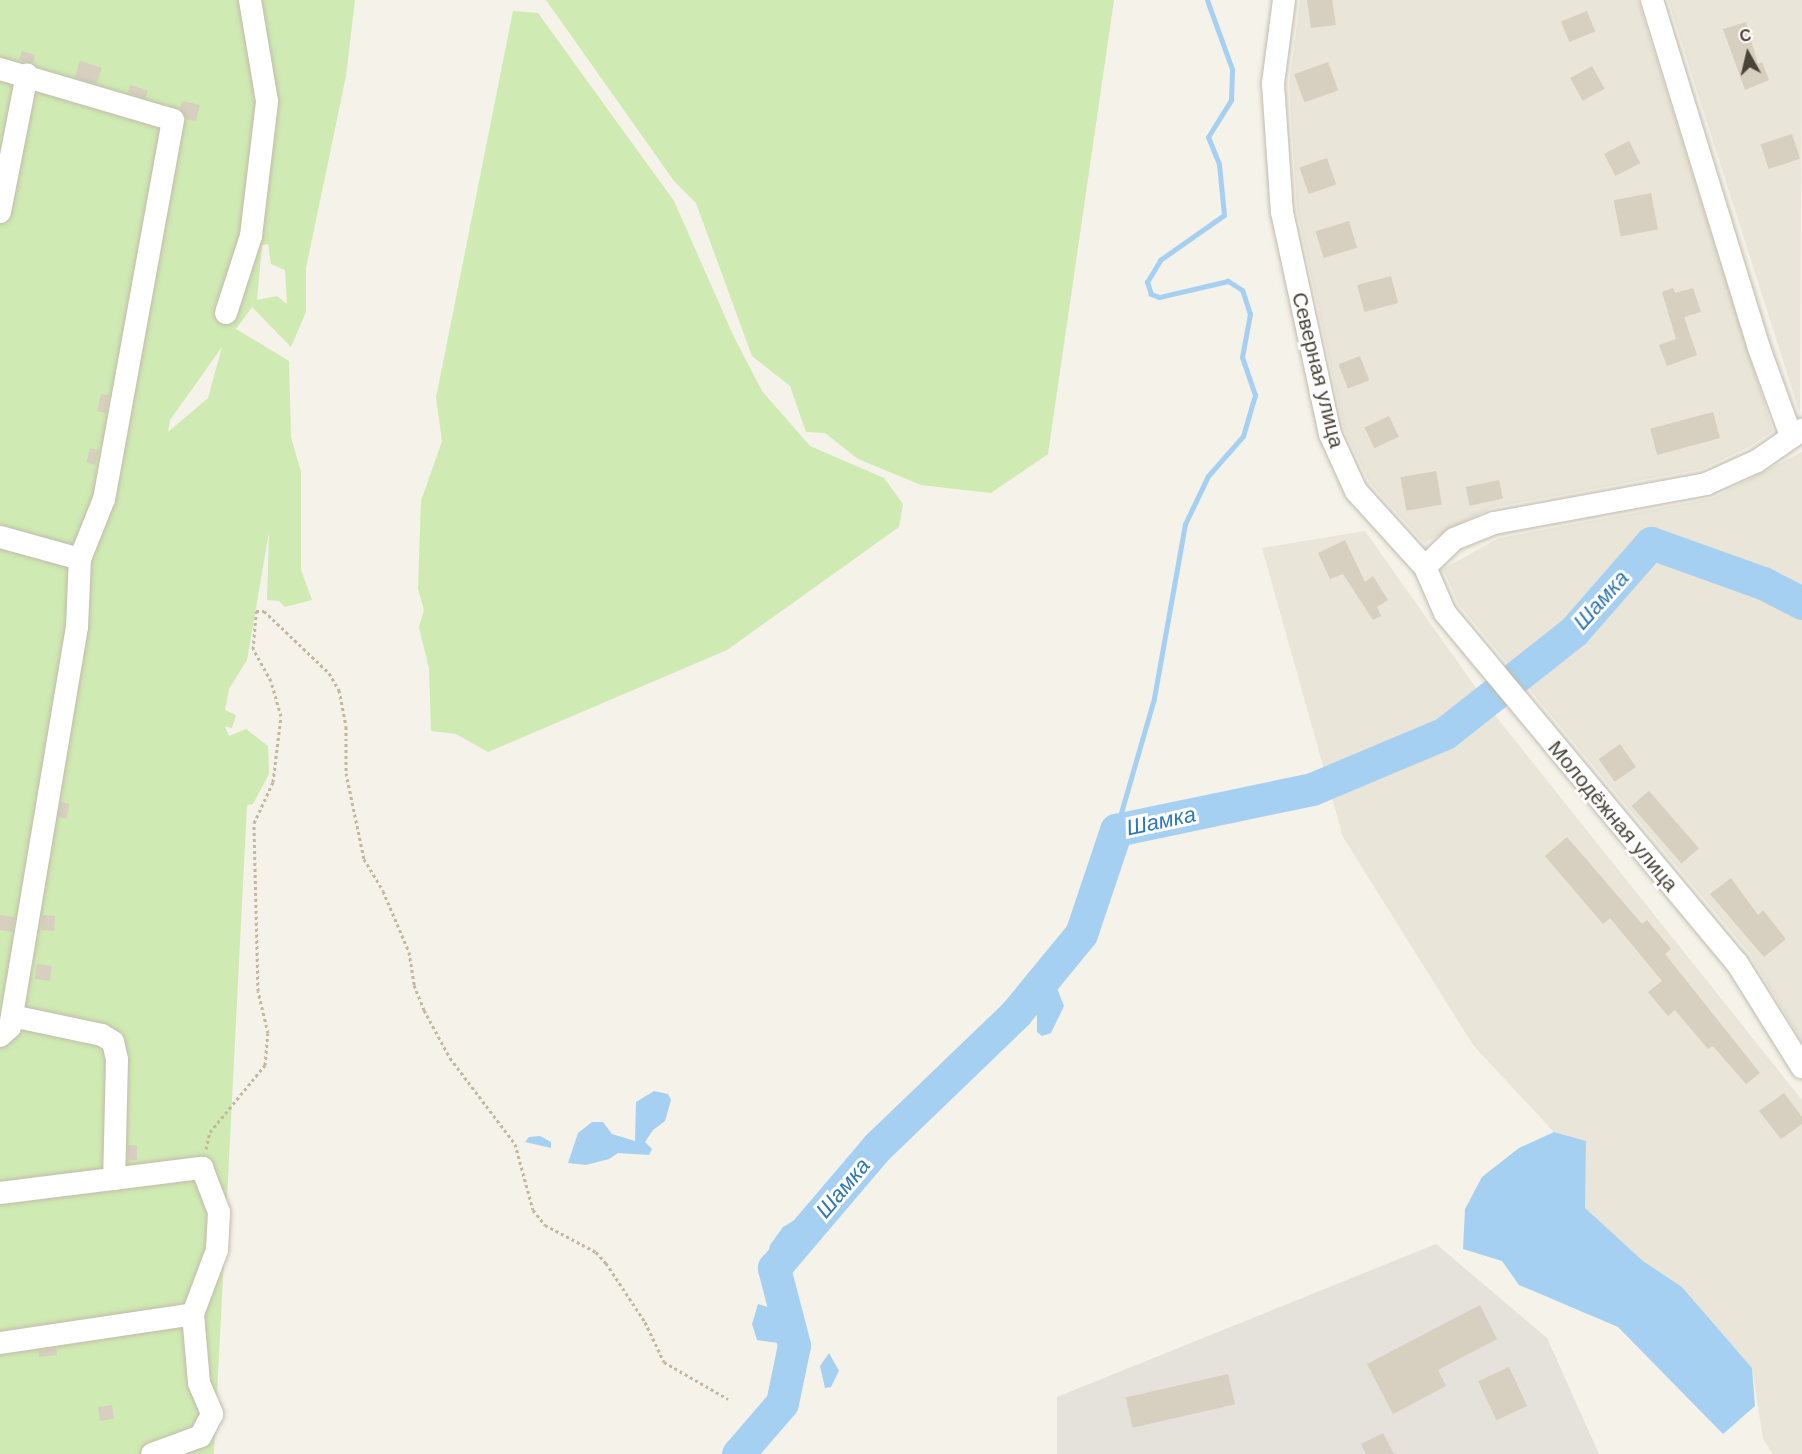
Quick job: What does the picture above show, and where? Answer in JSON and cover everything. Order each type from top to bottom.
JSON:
[{"type":"street","points":[[226,313],[251,236],[267,101],[250,0]]},
{"type":"street","name":"Северная улица","points":[[1284,0],[1273,84],[1280,191],[1315,374],[1330,434],[1356,491],[1425,567]]},
{"type":"street","points":[[1425,567],[1454,539],[1494,523],[1706,484],[1756,461],[1797,433],[1759,348],[1652,0]]},
{"type":"street","points":[[0,69],[27,75],[173,120],[104,499],[81,559],[77,627],[12,1016],[10,1027],[0,1036]]},
{"type":"street","points":[[0,212],[27,75]]},
{"type":"street","points":[[0,537],[81,559]]},
{"type":"street","name":"Молодёжная улица","points":[[1425,567],[1445,613],[1737,963],[1802,1067]]},
{"type":"street","points":[[12,1016],[102,1035],[112,1042],[117,1060],[114,1179]]},
{"type":"street","points":[[0,1193],[202,1168],[219,1212],[217,1250],[193,1314],[199,1383],[212,1414],[201,1436],[152,1454]]},
{"type":"street","points":[[0,1343],[193,1314]]},
{"type":"path","points":[[202,1168],[210,1132],[265,1065],[268,1034],[258,991],[254,823],[273,782],[281,716],[272,681],[253,649],[256,611],[264,611],[329,673],[339,690],[346,726],[346,773],[364,859],[383,891],[409,952],[414,986],[424,1010],[450,1058],[515,1144],[533,1210],[545,1225],[596,1252],[606,1263],[645,1322],[664,1362],[728,1399]]},
{"type":"shaded area","points":[[1300,0],[1638,0],[1773,431],[1749,447],[1702,469],[1491,508],[1424,543],[1369,482],[1344,429],[1297,210],[1289,85]]},
{"type":"shaded area","points":[[1668,0],[1802,0],[1800,414]]},
{"type":"shaded area","points":[[1802,452],[1802,1042],[1749,953],[1459,605],[1443,569],[1499,538],[1713,498]]},
{"type":"shaded area","points":[[1365,531],[1498,719],[1802,1100],[1802,1454],[1773,1454],[1763,1439],[1752,1368],[1682,1287],[1643,1261],[1584,1208],[1586,1141],[1554,1132],[1473,1045],[1343,837],[1262,548]]},
{"type":"shaded area","points":[[1436,1244],[1547,1338],[1599,1454],[1057,1454],[1057,1397]]},
{"type":"green space","points":[[0,0],[355,0],[346,76],[306,268],[306,312],[291,347],[252,307],[236,329],[289,361],[291,437],[301,472],[301,570],[312,600],[285,607],[279,601],[267,600],[269,532],[247,660],[229,689],[225,710],[236,715],[232,728],[225,726],[229,736],[246,729],[268,746],[269,774],[253,804],[247,805],[214,1454],[0,1454]],"holes":[[[268,244],[271,264],[285,270],[287,304],[277,296],[257,300],[262,245]],[[222,347],[208,398],[168,432],[170,420]]]},
{"type":"green space","points":[[546,0],[1114,0],[1048,454],[991,493],[921,485],[858,459],[825,433],[806,432],[790,386],[752,356],[696,203],[674,181]]},
{"type":"green space","points":[[513,11],[538,13],[674,201],[734,337],[762,391],[810,446],[884,478],[903,504],[899,527],[727,650],[488,752],[456,734],[431,731],[429,669],[419,627],[424,610],[418,589],[421,501],[442,441],[436,398]]},
{"type":"water","points":[[1048,965],[1064,1006],[1051,1033],[1042,1036],[1037,1032],[1037,1003],[1047,987],[1039,973]]},
{"type":"water","points":[[654,1091],[668,1094],[671,1100],[665,1121],[653,1130],[645,1142],[652,1149],[649,1155],[618,1153],[609,1159],[586,1165],[568,1163],[578,1133],[592,1122],[603,1122],[612,1134],[635,1141],[636,1102]]},
{"type":"water","points":[[1554,1132],[1586,1141],[1585,1208],[1643,1261],[1682,1287],[1752,1368],[1755,1406],[1723,1434],[1618,1327],[1519,1285],[1502,1261],[1463,1249],[1465,1209],[1482,1177],[1519,1148]]},
{"type":"water","points":[[540,1136],[551,1142],[551,1148],[525,1142],[529,1137]]},
{"type":"water","points":[[808,1212],[814,1216],[815,1223],[787,1241],[772,1261],[768,1255],[770,1245],[783,1227]]},
{"type":"water","points":[[758,1304],[772,1308],[774,1326],[786,1344],[757,1340],[752,1324]]},
{"type":"water","points":[[829,1353],[839,1371],[831,1387],[825,1388],[820,1366]]},
{"type":"building","points":[[1307,0],[1332,0],[1336,25],[1311,28]]},
{"type":"building","points":[[1587,11],[1595,31],[1569,42],[1561,21]]},
{"type":"building","points":[[1746,22],[1758,64],[1762,62],[1769,80],[1745,90],[1723,29]]},
{"type":"building","points":[[22,51],[35,55],[33,63],[19,60]]},
{"type":"building","points":[[80,61],[102,68],[97,84],[75,77]]},
{"type":"building","points":[[1328,62],[1338,90],[1304,103],[1294,74]]},
{"type":"building","points":[[1592,66],[1605,89],[1583,101],[1570,78]]},
{"type":"building","points":[[130,85],[148,91],[146,98],[128,93]]},
{"type":"building","points":[[182,101],[200,105],[196,121],[186,119],[180,109]]},
{"type":"building","points":[[1792,134],[1800,159],[1769,169],[1761,144]]},
{"type":"building","points":[[1629,141],[1640,163],[1615,176],[1604,154]]},
{"type":"building","points":[[1327,158],[1336,184],[1309,194],[1300,167]]},
{"type":"building","points":[[1651,193],[1658,229],[1621,237],[1614,200]]},
{"type":"building","points":[[1349,221],[1357,248],[1324,258],[1316,231]]},
{"type":"building","points":[[1391,276],[1398,303],[1364,312],[1357,285]]},
{"type":"building","points":[[1673,288],[1675,293],[1693,288],[1701,312],[1684,317],[1697,355],[1667,366],[1659,345],[1676,339],[1662,292]]},
{"type":"building","points":[[1360,356],[1369,380],[1348,389],[1339,364]]},
{"type":"building","points":[[101,394],[109,395],[106,413],[97,411]]},
{"type":"building","points":[[1713,412],[1720,438],[1657,455],[1650,429]]},
{"type":"building","points":[[1389,416],[1399,437],[1374,448],[1365,427]]},
{"type":"building","points":[[90,448],[99,450],[95,465],[87,463]]},
{"type":"building","points":[[1436,471],[1442,504],[1406,511],[1401,477]]},
{"type":"building","points":[[1499,480],[1503,499],[1470,506],[1466,487]]},
{"type":"building","points":[[1345,540],[1365,582],[1373,576],[1388,600],[1377,607],[1381,616],[1373,620],[1343,574],[1330,579],[1318,553]]},
{"type":"building","points":[[1620,744],[1636,767],[1615,782],[1599,759]]},
{"type":"building","points":[[1649,791],[1699,848],[1682,863],[1632,806]]},
{"type":"building","points":[[61,802],[70,804],[66,819],[58,817]]},
{"type":"building","points":[[1567,837],[1642,924],[1647,920],[1671,949],[1665,954],[1760,1073],[1746,1084],[1713,1046],[1708,1049],[1675,1010],[1668,1016],[1648,992],[1662,981],[1610,918],[1603,924],[1545,856]]},
{"type":"building","points":[[1731,878],[1758,915],[1763,910],[1786,939],[1764,957],[1710,894]]},
{"type":"building","points":[[0,915],[15,917],[12,932],[0,930]]},
{"type":"building","points":[[42,915],[55,916],[54,931],[41,930]]},
{"type":"building","points":[[37,964],[52,966],[50,981],[35,979]]},
{"type":"building","points":[[1784,1093],[1802,1117],[1802,1124],[1781,1139],[1759,1111]]},
{"type":"building","points":[[128,1145],[137,1145],[137,1160],[128,1160]]},
{"type":"building","points":[[1480,1305],[1497,1339],[1438,1370],[1446,1386],[1393,1414],[1367,1364]]},
{"type":"building","points":[[56,1348],[57,1355],[39,1357],[38,1351]]},
{"type":"building","points":[[1509,1367],[1527,1406],[1496,1420],[1478,1381]]},
{"type":"building","points":[[1228,1374],[1235,1404],[1133,1428],[1126,1398]]},
{"type":"building","points":[[112,1405],[114,1419],[100,1421],[98,1407]]},
{"type":"building","points":[[1383,1433],[1394,1454],[1366,1454],[1361,1444]]},
{"type":"waterway","points":[[1116,830],[1154,698],[1185,524],[1208,476],[1243,436],[1255,395],[1242,357],[1250,314],[1242,290],[1228,281],[1159,297],[1151,294],[1147,282],[1160,260],[1224,215],[1219,164],[1208,137],[1231,100],[1232,69],[1207,0]]},
{"type":"waterway","name":"Шамка","points":[[738,1454],[782,1403],[794,1345],[774,1268],[878,1146],[1016,1013],[1081,934],[1116,830],[1312,789],[1445,733],[1574,631],[1651,543],[1763,583],[1802,603]]}]
